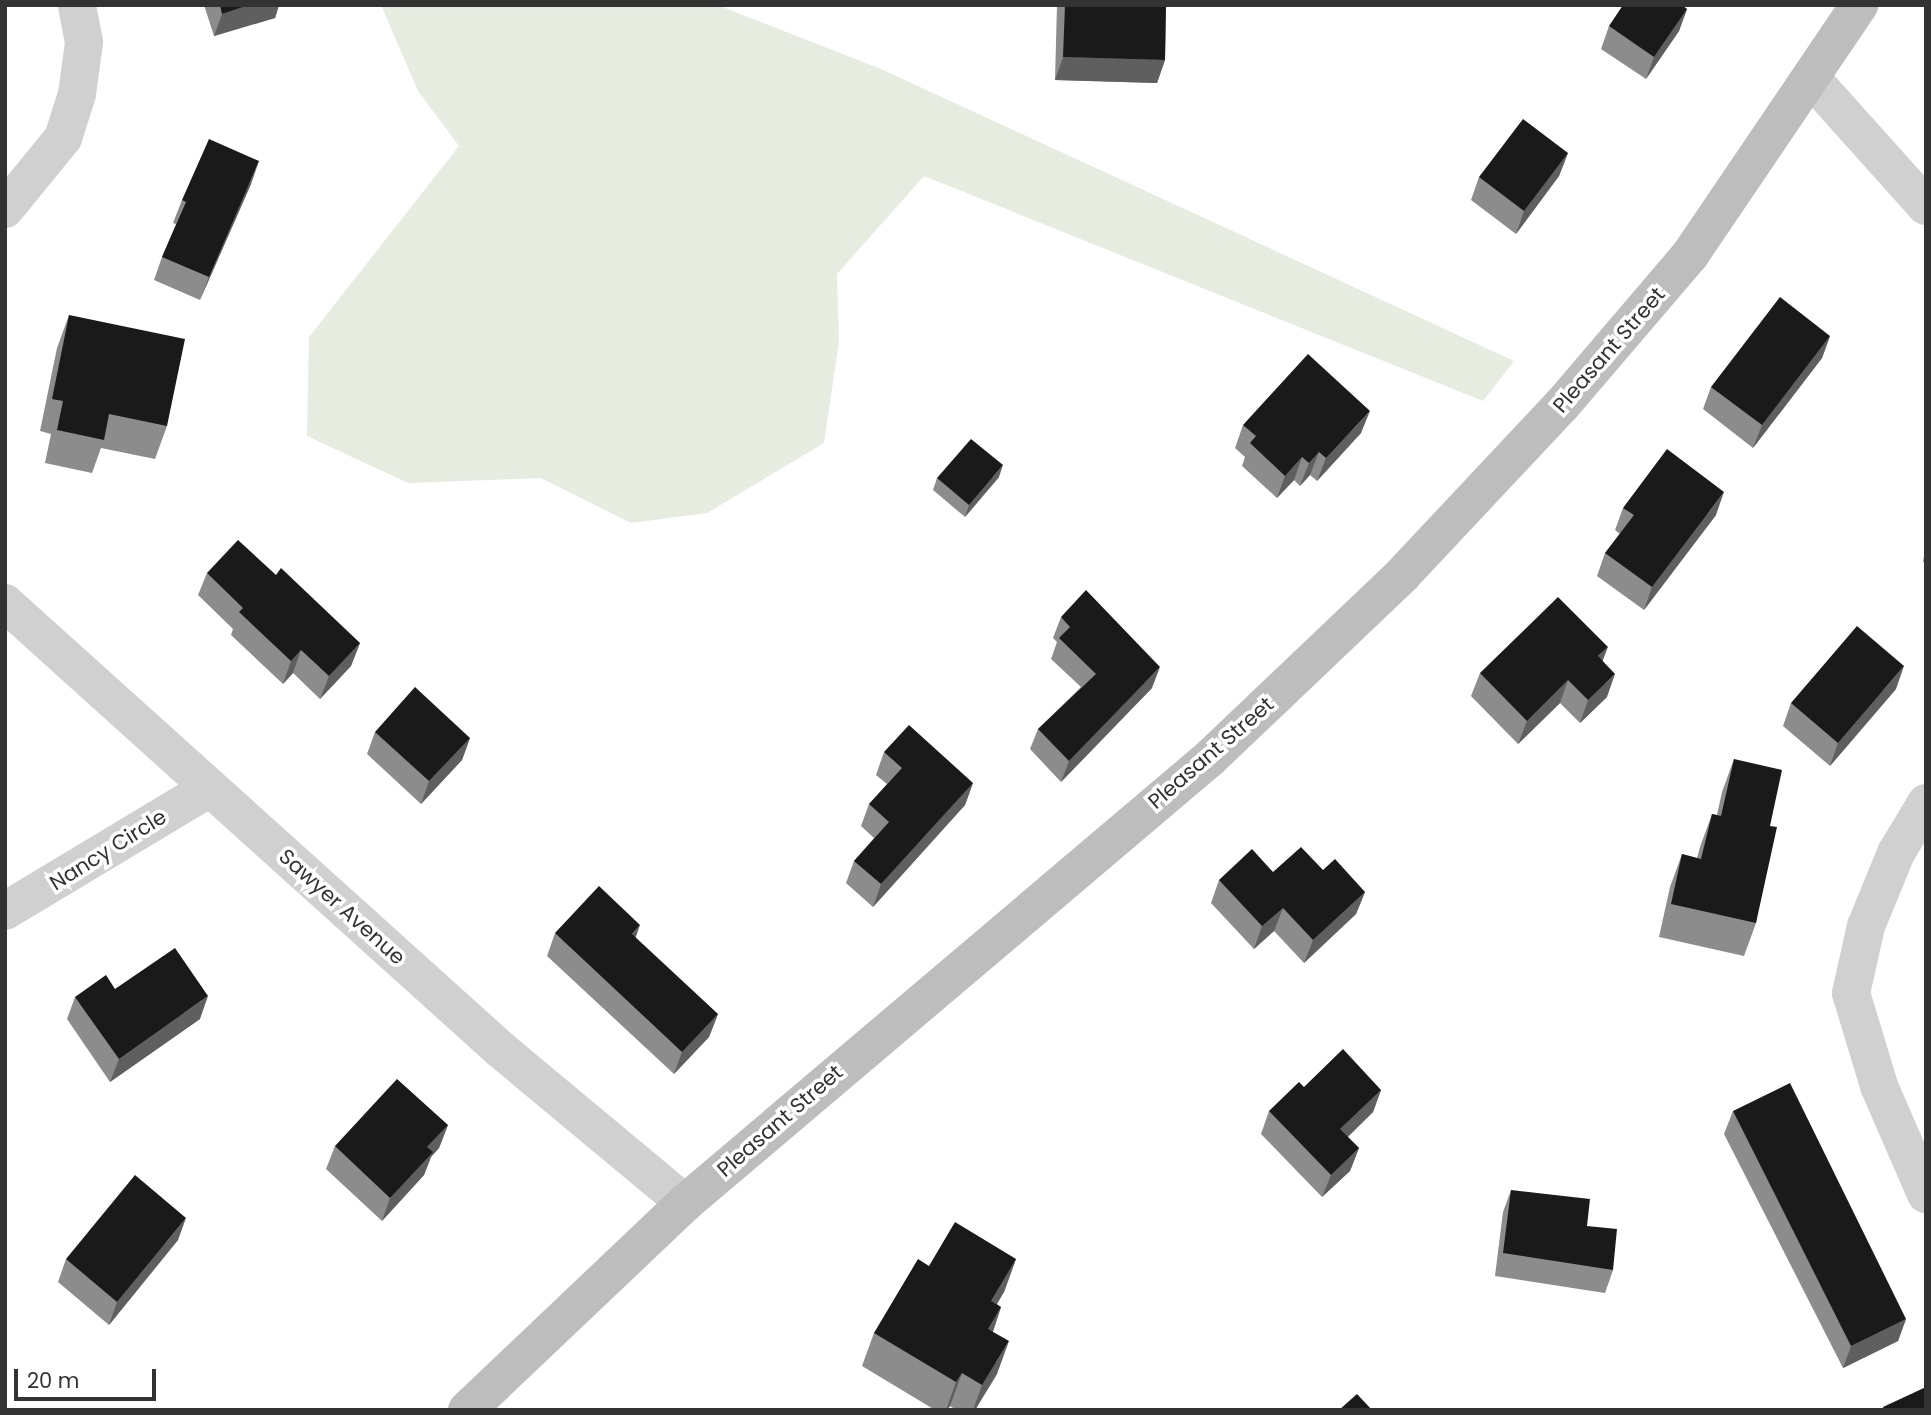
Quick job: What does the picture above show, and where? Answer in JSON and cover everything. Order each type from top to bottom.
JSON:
[{"type":"main road","name":"Pleasant Street","points":[[467,1410],[685,1203],[1209,759],[1403,574],[1560,407],[1690,255],[1859,5]]},
{"type":"street","points":[[5,209],[63,138],[77,94],[84,42],[77,5]]},
{"type":"street","points":[[1811,78],[1926,206]]},
{"type":"street","name":"Sawyer Avenue","points":[[5,603],[500,1049],[685,1203]]},
{"type":"street","name":"Nancy Circle","points":[[5,911],[210,788]]},
{"type":"street","points":[[1926,803],[1896,853],[1866,926],[1851,993],[1879,1086],[1926,1194]]},
{"type":"shaded area","points":[[381,5],[717,5],[881,69],[1514,361],[1483,401],[924,176],[837,274],[839,341],[824,443],[707,513],[631,523],[541,478],[408,483],[307,436],[309,337],[459,146],[418,91]]},
{"type":"building","points":[[220,5],[249,5],[222,14]]},
{"type":"building","points":[[1065,5],[1166,5],[1165,60],[1063,57]]},
{"type":"building","points":[[1623,5],[1682,5],[1687,9],[1654,57],[1609,26]]},
{"type":"building","points":[[1523,119],[1568,153],[1524,211],[1479,177]]},
{"type":"building","points":[[209,139],[259,161],[209,277],[162,257],[186,202],[182,200]]},
{"type":"building","points":[[1780,297],[1830,336],[1762,425],[1711,387]]},
{"type":"building","points":[[69,315],[185,339],[167,426],[109,414],[104,440],[57,430],[63,401],[52,399]]},
{"type":"building","points":[[1308,354],[1370,411],[1326,458],[1319,452],[1309,463],[1302,457],[1285,476],[1250,443],[1256,436],[1243,425]]},
{"type":"building","points":[[971,439],[1003,465],[969,505],[937,478]]},
{"type":"building","points":[[1667,449],[1724,492],[1652,587],[1605,553],[1634,515],[1623,508]]},
{"type":"building","points":[[238,540],[276,575],[281,568],[360,643],[329,676],[301,650],[291,661],[239,612],[243,608],[207,573]]},
{"type":"building","points":[[1086,590],[1160,667],[1069,761],[1038,729],[1096,674],[1059,638],[1070,627],[1061,617]]},
{"type":"building","points":[[1558,597],[1608,647],[1598,656],[1615,674],[1588,700],[1568,680],[1527,721],[1480,673]]},
{"type":"building","points":[[1857,626],[1904,666],[1838,743],[1791,703]]},
{"type":"building","points":[[415,687],[470,738],[429,781],[375,732]]},
{"type":"building","points":[[909,725],[973,783],[881,884],[854,861],[889,822],[869,804],[902,768],[884,752]]},
{"type":"building","points":[[1734,759],[1782,770],[1770,826],[1777,827],[1756,923],[1671,904],[1682,854],[1701,859],[1712,814],[1721,816]]},
{"type":"building","points":[[1301,847],[1323,870],[1335,859],[1365,892],[1313,940],[1283,908],[1262,926],[1219,880],[1252,849],[1273,872]]},
{"type":"building","points":[[599,886],[640,925],[632,934],[718,1014],[682,1052],[555,933]]},
{"type":"building","points":[[175,948],[208,996],[119,1059],[75,997],[106,975],[115,989]]},
{"type":"building","points":[[1343,1049],[1381,1090],[1340,1129],[1359,1148],[1331,1175],[1269,1111],[1299,1082],[1304,1087]]},
{"type":"building","points":[[397,1079],[448,1125],[427,1147],[433,1152],[390,1198],[335,1146]]},
{"type":"building","points":[[1790,1083],[1906,1319],[1851,1346],[1733,1111]]},
{"type":"building","points":[[135,1175],[186,1218],[117,1302],[66,1259]]},
{"type":"building","points":[[1511,1190],[1590,1199],[1587,1226],[1617,1229],[1613,1270],[1503,1253]]},
{"type":"building","points":[[955,1222],[1016,1259],[991,1301],[1001,1307],[988,1329],[1009,1341],[982,1385],[962,1373],[956,1382],[874,1333],[918,1259],[929,1266]]},
{"type":"building","points":[[1926,1387],[1926,1410],[1884,1410],[1883,1407]]},
{"type":"building","points":[[1357,1394],[1372,1410],[1339,1410]]}]
